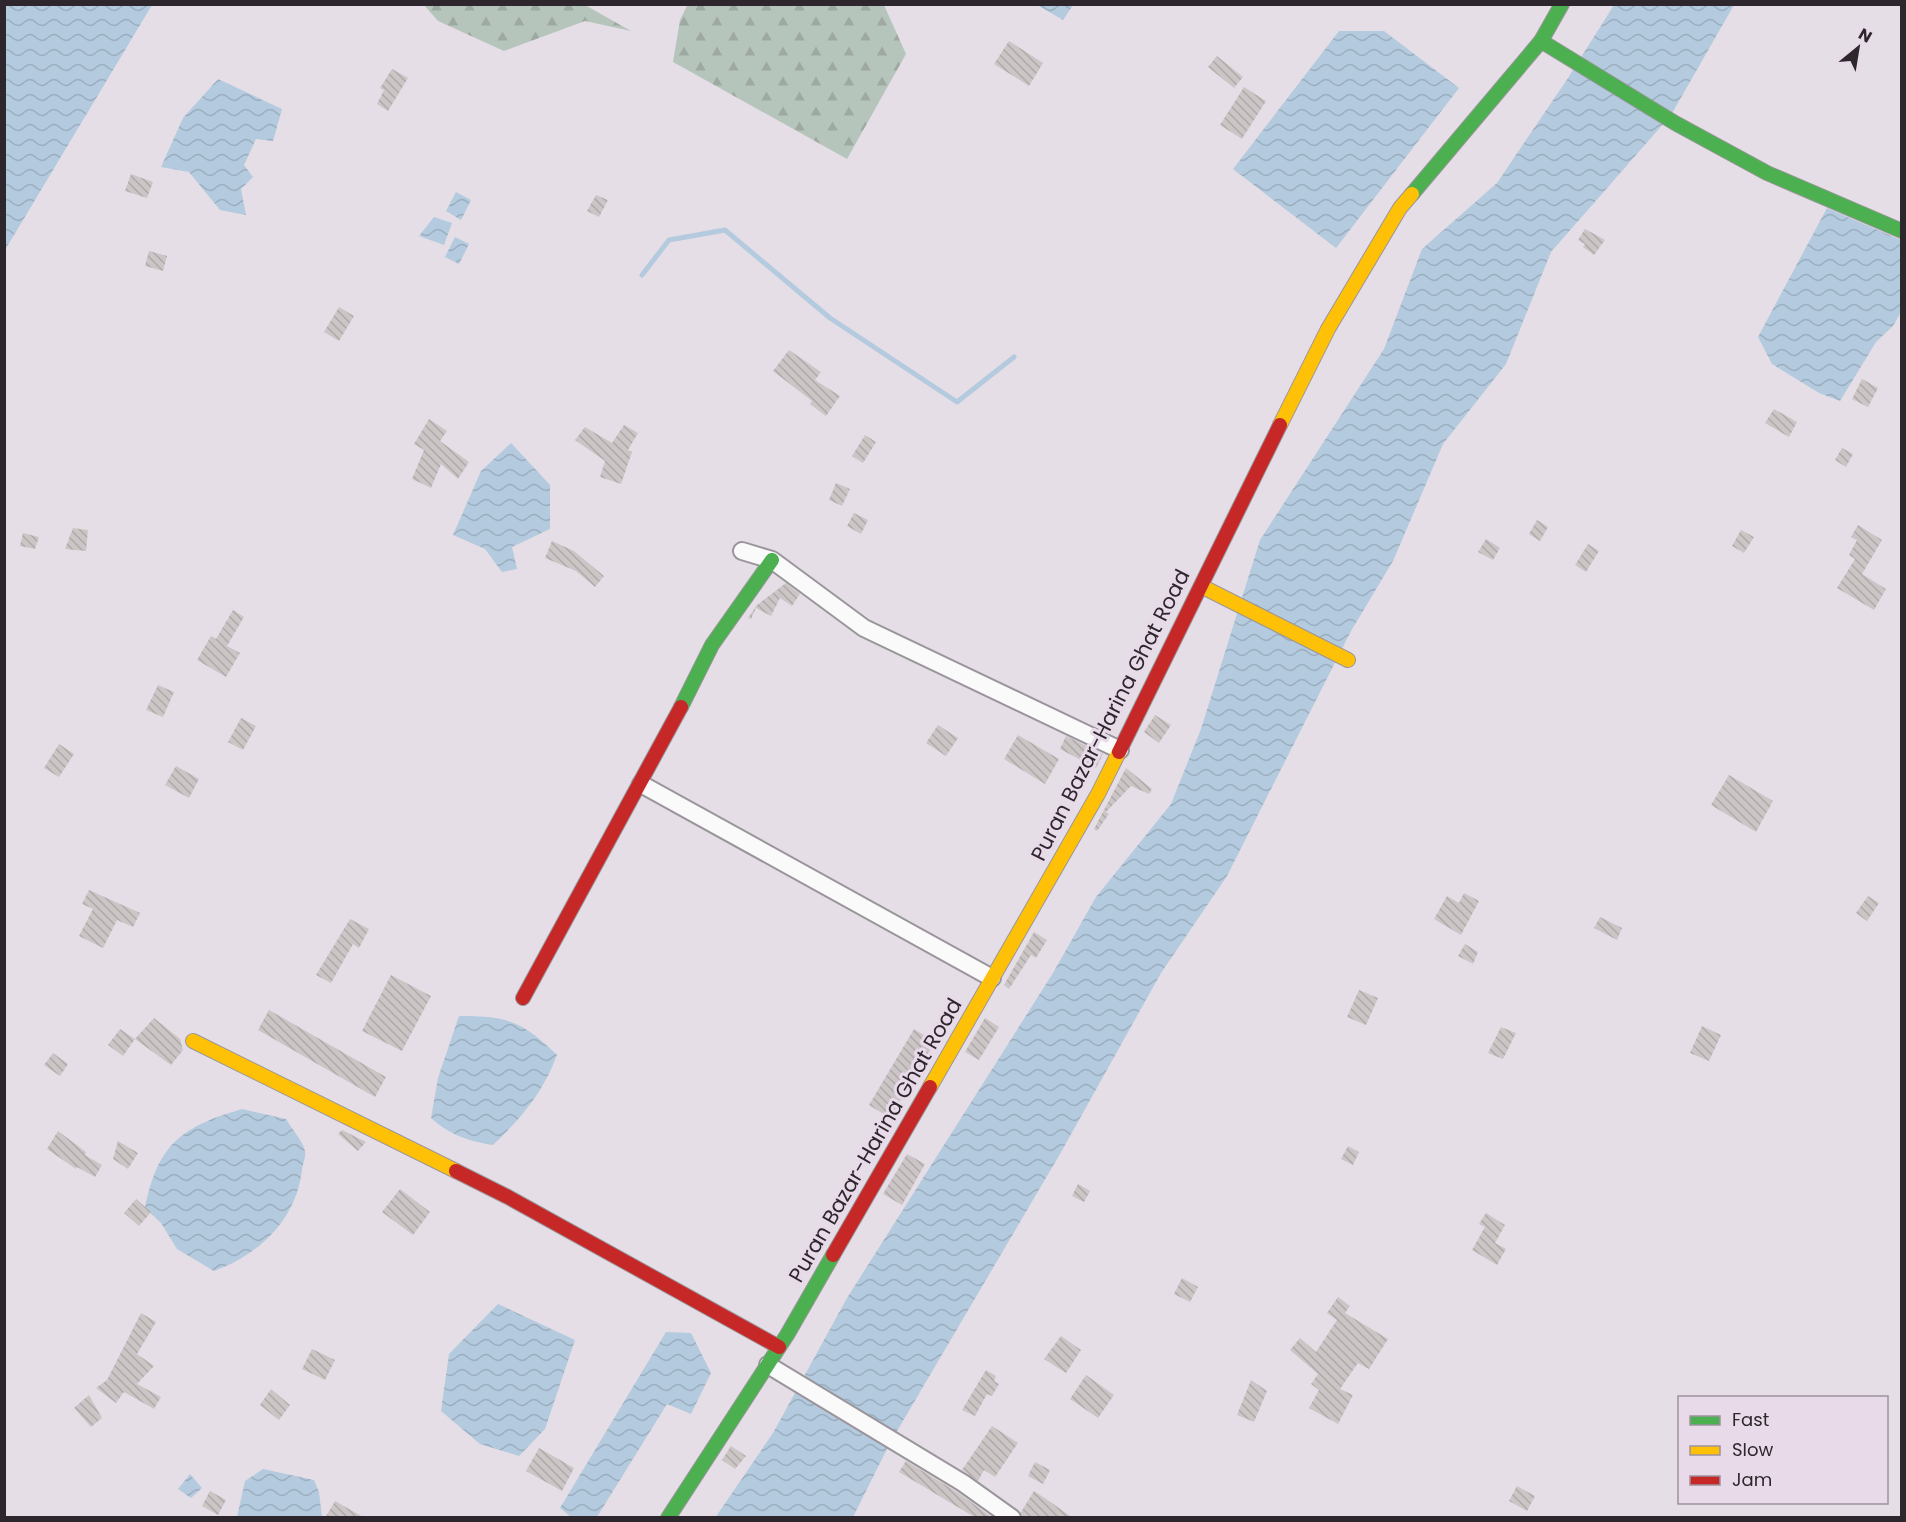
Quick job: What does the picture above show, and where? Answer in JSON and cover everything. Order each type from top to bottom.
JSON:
[{"type":"main road","name":"Puran Bazar-Harina Ghat Road","points":[[668,1518],[779,1347],[992,978],[1120,750],[1328,329],[1400,208],[1541,41],[1562,4]]},
{"type":"main road","points":[[1541,41],[1675,123],[1767,173],[1902,231]]},
{"type":"main road","points":[[523,998],[641,784],[712,645],[772,560]]},
{"type":"main road","points":[[1201,586],[1348,660]]},
{"type":"main road","points":[[193,1041],[508,1197],[779,1347]]},
{"type":"street","points":[[742,552],[772,560],[864,628],[1120,750]]},
{"type":"street","points":[[641,784],[992,978]]},
{"type":"street","points":[[768,1365],[963,1483],[1012,1518]]},
{"type":"green space","points":[[688,4],[884,5],[906,54],[847,159],[673,62],[680,20]]},
{"type":"green space","points":[[424,5],[585,5],[631,31],[585,21],[504,51],[438,21]]},
{"type":"water","points":[[4,5],[152,5],[5,250]]},
{"type":"water","points":[[1037,5],[1073,5],[1063,20]]},
{"type":"water","points":[[1614,5],[1734,5],[1671,115],[1551,252],[1506,364],[1443,444],[1393,561],[1351,631],[1227,876],[1161,973],[1060,1154],[890,1443],[853,1517],[715,1518],[773,1433],[847,1298],[1053,973],[1096,897],[1171,804],[1201,729],[1260,540],[1384,349],[1422,249],[1497,183]]},
{"type":"water","points":[[1339,31],[1384,31],[1459,88],[1336,248],[1233,169]]},
{"type":"water","points":[[218,79],[282,109],[273,141],[256,139],[244,165],[253,177],[241,189],[246,215],[220,210],[189,172],[161,167],[183,118]]},
{"type":"water","points":[[456,192],[471,200],[461,220],[446,211]]},
{"type":"water","points":[[1827,208],[1901,240],[1901,312],[1893,326],[1876,342],[1840,401],[1819,393],[1772,364],[1758,337]]},
{"type":"water","points":[[434,217],[452,223],[444,245],[419,236]]},
{"type":"water","points":[[455,237],[469,244],[459,264],[445,257]]},
{"type":"water","points":[[511,443],[550,485],[550,529],[512,547],[517,569],[502,572],[485,549],[453,535],[481,471]]},
{"type":"water","points":[[459,1016],[490,1017],[513,1023],[534,1035],[557,1055],[538,1093],[513,1125],[493,1145],[460,1136],[445,1129],[431,1118],[438,1078]]},
{"type":"water","points":[[242,1109],[286,1119],[302,1143],[305,1158],[299,1187],[292,1204],[273,1233],[246,1255],[214,1271],[177,1249],[161,1223],[145,1208],[157,1168],[165,1153],[176,1141],[203,1123]]},
{"type":"water","points":[[498,1304],[575,1340],[545,1429],[519,1456],[480,1444],[441,1411],[449,1354]]},
{"type":"water","points":[[666,1332],[691,1333],[711,1373],[691,1414],[667,1404],[597,1517],[571,1517],[560,1508]]},
{"type":"water","points":[[263,1469],[314,1480],[319,1492],[322,1517],[237,1517],[245,1481]]},
{"type":"water","points":[[190,1474],[202,1488],[191,1498],[178,1489]]},
{"type":"building","points":[[1009,41],[1043,63],[1029,86],[994,64]]},
{"type":"building","points":[[1217,56],[1243,77],[1234,88],[1208,67]]},
{"type":"building","points":[[392,69],[408,78],[388,111],[377,104],[384,90],[380,88]]},
{"type":"building","points":[[1244,87],[1266,101],[1242,139],[1220,125]]},
{"type":"building","points":[[131,174],[153,182],[147,198],[125,191]]},
{"type":"building","points":[[596,195],[608,200],[599,217],[587,211]]},
{"type":"building","points":[[1585,229],[1605,240],[1594,255],[1583,247],[1585,244],[1578,240]]},
{"type":"building","points":[[149,251],[167,256],[163,271],[145,266]]},
{"type":"building","points":[[339,307],[354,316],[339,341],[324,332]]},
{"type":"building","points":[[789,350],[821,372],[815,380],[840,396],[826,416],[810,404],[812,401],[773,371]]},
{"type":"building","points":[[1862,379],[1878,388],[1868,407],[1852,399]]},
{"type":"building","points":[[1774,409],[1797,422],[1789,437],[1765,423]]},
{"type":"building","points":[[429,419],[447,431],[440,441],[469,462],[458,479],[441,464],[431,488],[412,479],[424,450],[414,444]]},
{"type":"building","points":[[624,425],[638,433],[628,450],[632,452],[621,484],[600,477],[605,461],[575,440],[585,427],[612,443]]},
{"type":"building","points":[[865,435],[876,442],[863,463],[852,456]]},
{"type":"building","points":[[1842,448],[1853,454],[1846,467],[1835,460]]},
{"type":"building","points":[[836,483],[850,489],[842,506],[829,500]]},
{"type":"building","points":[[854,513],[868,520],[861,534],[847,526]]},
{"type":"building","points":[[1537,520],[1548,527],[1540,541],[1529,534]]},
{"type":"building","points":[[1858,525],[1882,540],[1862,574],[1886,589],[1874,610],[1837,588],[1855,559],[1849,555],[1857,540],[1851,537]]},
{"type":"building","points":[[73,528],[88,530],[86,551],[65,549]]},
{"type":"building","points":[[1741,530],[1754,537],[1744,553],[1732,546]]},
{"type":"building","points":[[23,533],[39,537],[35,549],[20,546]]},
{"type":"building","points":[[1486,539],[1500,548],[1493,560],[1478,552]]},
{"type":"building","points":[[552,541],[574,551],[604,576],[595,587],[576,571],[545,558]]},
{"type":"building","points":[[1588,544],[1599,551],[1586,572],[1575,565]]},
{"type":"building","points":[[786,583],[800,594],[792,606],[780,598],[771,616],[756,608],[751,619],[748,618],[757,605]]},
{"type":"building","points":[[233,610],[244,617],[227,646],[240,653],[226,677],[197,660],[211,636],[216,639]]},
{"type":"building","points":[[158,685],[174,692],[163,717],[146,710]]},
{"type":"building","points":[[1155,715],[1171,725],[1159,743],[1144,732]]},
{"type":"building","points":[[241,718],[256,726],[243,750],[228,742]]},
{"type":"building","points":[[938,725],[958,738],[946,756],[926,743]]},
{"type":"building","points":[[1018,735],[1059,759],[1045,784],[1004,759]]},
{"type":"building","points":[[1066,736],[1103,754],[1096,768],[1060,749]]},
{"type":"building","points":[[59,744],[74,754],[59,777],[44,768]]},
{"type":"building","points":[[176,766],[199,779],[189,798],[165,785]]},
{"type":"building","points":[[1126,768],[1152,789],[1149,794],[1131,786],[1106,812],[1109,814],[1097,831],[1094,829]]},
{"type":"building","points":[[1729,775],[1773,801],[1756,832],[1711,805]]},
{"type":"building","points":[[89,890],[140,913],[133,927],[117,920],[103,948],[79,936],[93,909],[82,904]]},
{"type":"building","points":[[1464,893],[1479,901],[1461,935],[1434,919],[1447,896],[1459,903]]},
{"type":"building","points":[[1868,896],[1879,903],[1867,921],[1856,913]]},
{"type":"building","points":[[1600,917],[1622,928],[1617,940],[1594,928]]},
{"type":"building","points":[[350,919],[369,929],[359,948],[353,944],[331,983],[316,975]]},
{"type":"building","points":[[1034,932],[1047,940],[1036,958],[1031,955],[1009,989],[1004,985]]},
{"type":"building","points":[[1465,944],[1478,952],[1473,964],[1458,956]]},
{"type":"building","points":[[391,975],[431,996],[402,1051],[362,1031]]},
{"type":"building","points":[[1359,990],[1378,998],[1366,1025],[1347,1017]]},
{"type":"building","points":[[269,1010],[386,1077],[375,1097],[258,1030]]},
{"type":"building","points":[[154,1018],[180,1039],[183,1050],[171,1065],[135,1039]]},
{"type":"building","points":[[985,1018],[999,1027],[979,1060],[965,1052]]},
{"type":"building","points":[[1702,1026],[1721,1035],[1709,1061],[1690,1053]]},
{"type":"building","points":[[1501,1027],[1516,1033],[1503,1059],[1488,1053]]},
{"type":"building","points":[[120,1029],[135,1039],[123,1056],[108,1045]]},
{"type":"building","points":[[914,1029],[935,1042],[890,1118],[869,1105]]},
{"type":"building","points":[[53,1053],[68,1064],[60,1076],[44,1065]]},
{"type":"building","points":[[342,1130],[366,1142],[358,1151],[338,1134]]},
{"type":"building","points":[[58,1131],[86,1152],[85,1155],[102,1165],[95,1177],[77,1167],[76,1169],[47,1149]]},
{"type":"building","points":[[118,1141],[138,1153],[128,1169],[113,1159]]},
{"type":"building","points":[[1348,1146],[1359,1152],[1353,1165],[1341,1159]]},
{"type":"building","points":[[907,1154],[925,1164],[902,1205],[883,1194]]},
{"type":"building","points":[[1078,1184],[1090,1191],[1084,1202],[1072,1196]]},
{"type":"building","points":[[400,1189],[430,1212],[413,1235],[382,1212]]},
{"type":"building","points":[[136,1199],[151,1212],[139,1226],[124,1213]]},
{"type":"building","points":[[1486,1213],[1505,1225],[1495,1243],[1506,1249],[1497,1265],[1472,1250],[1485,1227],[1479,1224]]},
{"type":"building","points":[[1182,1278],[1198,1287],[1190,1302],[1174,1294]]},
{"type":"building","points":[[1338,1297],[1350,1306],[1345,1313],[1388,1339],[1369,1369],[1358,1363],[1340,1389],[1353,1395],[1338,1424],[1309,1408],[1319,1390],[1311,1384],[1318,1374],[1290,1350],[1300,1338],[1316,1352],[1337,1320],[1327,1313]]},
{"type":"building","points":[[141,1313],[156,1322],[137,1354],[154,1366],[137,1384],[161,1397],[154,1409],[124,1392],[116,1403],[96,1388],[107,1380]]},
{"type":"building","points":[[1061,1336],[1081,1350],[1066,1373],[1044,1359]]},
{"type":"building","points":[[312,1349],[335,1360],[325,1380],[302,1369]]},
{"type":"building","points":[[986,1370],[996,1376],[994,1381],[999,1384],[992,1396],[987,1394],[975,1416],[962,1410]]},
{"type":"building","points":[[1086,1375],[1114,1395],[1098,1418],[1070,1399]]},
{"type":"building","points":[[1251,1380],[1267,1391],[1254,1422],[1237,1415]]},
{"type":"building","points":[[271,1389],[290,1405],[279,1420],[260,1405]]},
{"type":"building","points":[[89,1395],[102,1418],[91,1427],[74,1408]]},
{"type":"building","points":[[992,1426],[1018,1443],[995,1477],[984,1470],[978,1481],[962,1470]]},
{"type":"building","points":[[731,1446],[746,1456],[735,1469],[722,1460]]},
{"type":"building","points":[[539,1448],[574,1468],[562,1491],[526,1471]]},
{"type":"building","points":[[906,1461],[957,1492],[993,1518],[976,1518],[899,1472]]},
{"type":"building","points":[[1035,1462],[1050,1470],[1043,1484],[1028,1476]]},
{"type":"building","points":[[1517,1486],[1535,1496],[1527,1511],[1509,1501]]},
{"type":"building","points":[[210,1491],[226,1500],[218,1515],[202,1506]]},
{"type":"building","points":[[1034,1491],[1073,1518],[1022,1518],[1021,1512]]},
{"type":"building","points":[[335,1501],[365,1518],[325,1518]]},
{"type":"waterway","points":[[642,275],[669,240],[725,230],[830,318],[957,402],[1014,357]]},
{"type":"traffic: fast","points":[[1412,194],[1541,41],[1562,4]]},
{"type":"traffic: fast","points":[[1541,41],[1675,123],[1767,173],[1902,231]]},
{"type":"traffic: fast","points":[[681,707],[712,645],[772,560]]},
{"type":"traffic: fast","points":[[668,1518],[787,1335],[833,1255]]},
{"type":"traffic: slow","points":[[1280,425],[1328,329],[1400,208],[1412,194]]},
{"type":"traffic: slow","points":[[1201,586],[1348,660]]},
{"type":"traffic: slow","points":[[930,1087],[1098,794],[1119,752]]},
{"type":"traffic: slow","points":[[193,1041],[456,1171]]},
{"type":"traffic: jam","points":[[1119,752],[1280,425]]},
{"type":"traffic: jam","points":[[523,998],[681,707]]},
{"type":"traffic: jam","points":[[833,1255],[930,1087]]},
{"type":"traffic: jam","points":[[456,1171],[508,1197],[779,1347]]}]
